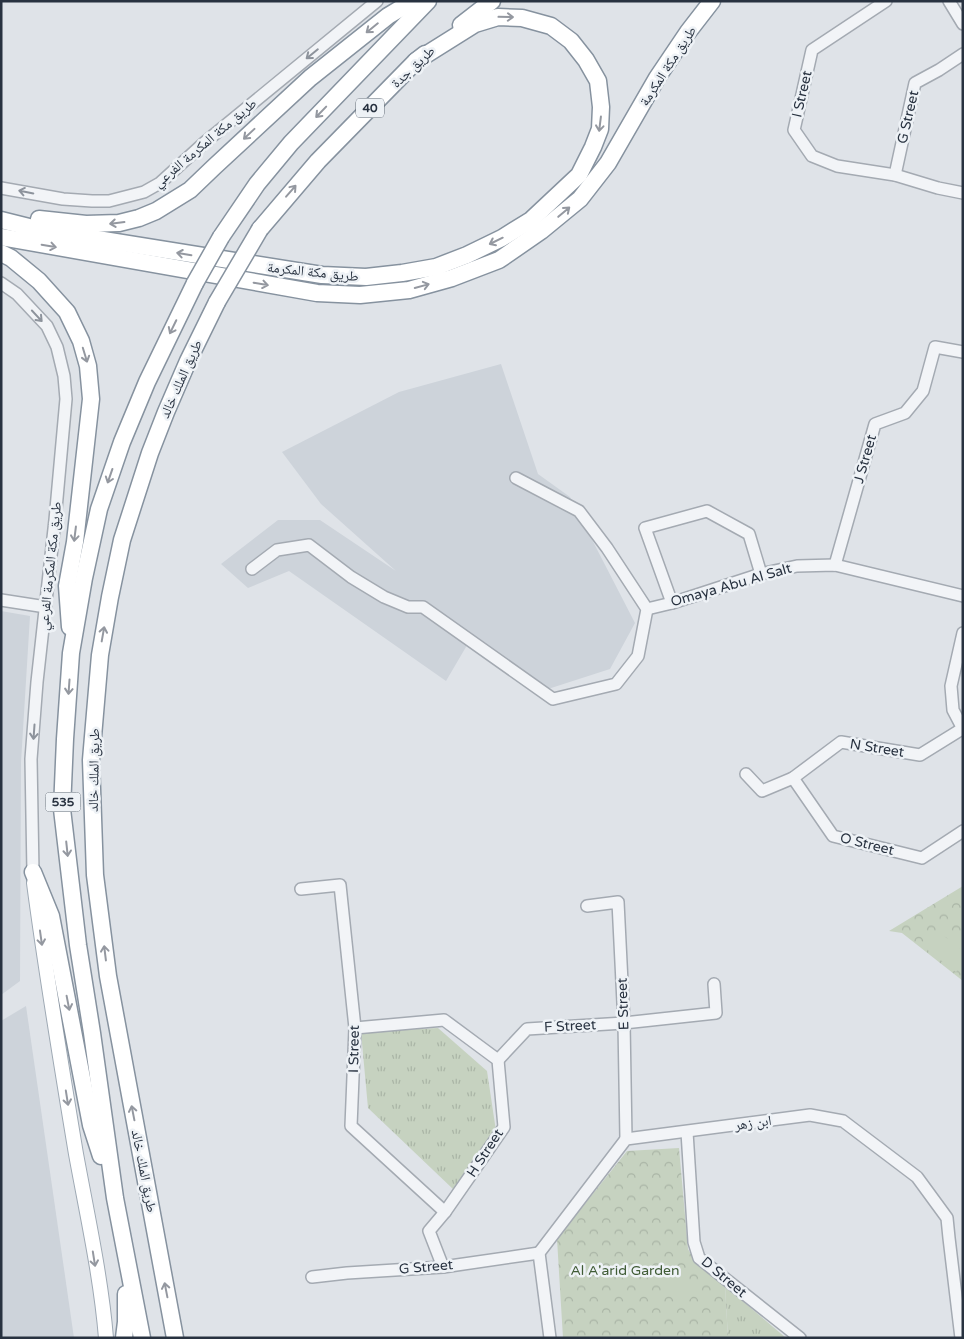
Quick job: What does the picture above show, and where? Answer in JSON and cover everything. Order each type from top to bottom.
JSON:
[{"type":"highway","points":[[1,215],[86,224],[119,223],[156,211],[190,190],[310,78],[388,16],[413,1]]},
{"type":"highway","name":"طريق الملك خالد","points":[[142,1338],[115,1198],[78,945],[62,809],[71,653],[84,578],[99,510],[122,442],[147,382],[195,283],[221,237],[257,184],[291,143],[428,1]]},
{"type":"highway","name":"طريق جدة","points":[[260,229],[318,161],[416,61],[492,1]]},
{"type":"highway","name":"طريق مكة المكرمة","points":[[1,238],[317,293],[360,295],[409,290],[452,278],[499,260],[541,232],[580,199],[608,164],[658,78],[688,32],[712,1]]},
{"type":"highway","name":"طريق مكة المكرمة","points":[[1,220],[50,231],[322,275],[366,277],[436,267],[502,238],[531,220],[562,192],[579,175],[593,147],[600,129],[601,107],[598,82],[586,60],[571,41],[551,26],[522,18],[498,17],[476,24],[416,61]]},
{"type":"highway","name":"طريق الملك خالد","points":[[175,1338],[108,976],[95,875],[92,760],[100,655],[122,540],[150,453],[188,360],[217,302],[260,229]]},
{"type":"highway","points":[[1,253],[11,258],[39,281],[67,312],[80,341],[88,366],[91,399],[67,586],[71,653]]},
{"type":"highway","points":[[32,872],[51,916],[91,1125],[115,1198]]},
{"type":"highway","points":[[124,1338],[128,1264]]},
{"type":"main road","points":[[32,872],[106,1338]]},
{"type":"street","name":"طريق مكة المكرمة الفرعي","points":[[1,188],[63,199],[92,201],[109,201],[144,192],[160,183],[204,142],[377,1]]},
{"type":"street","name":"I Street","points":[[886,1],[812,50],[794,130],[812,156],[837,166],[894,175],[963,193]]},
{"type":"street","points":[[949,1],[963,24]]},
{"type":"street","name":"G Street","points":[[894,175],[915,83],[963,54]]},
{"type":"street","name":"طريق مكة المكرمة الفرعي","points":[[1,283],[17,294],[47,326],[57,347],[64,376],[66,399],[32,759],[32,872]]},
{"type":"street","name":"J Street","points":[[835,565],[875,424],[905,413],[923,391],[935,347],[963,352]]},
{"type":"street","points":[[252,569],[277,550],[309,545],[350,577],[384,597],[408,607],[423,607],[553,699],[616,684],[638,656],[647,609],[607,548],[579,511],[516,478]]},
{"type":"street","points":[[672,603],[644,528],[707,511],[749,534],[761,574]]},
{"type":"street","name":"Omaya Abu Al Salt","points":[[647,609],[672,603],[761,574],[797,566],[835,565],[963,596]]},
{"type":"street","points":[[1,600],[46,607]]},
{"type":"street","points":[[963,633],[951,686],[953,710],[963,729]]},
{"type":"street","name":"N Street","points":[[746,774],[762,791],[792,778],[841,742],[920,755],[963,729]]},
{"type":"street","name":"O Street","points":[[792,778],[833,836],[922,858],[963,831]]},
{"type":"street","name":"I Street","points":[[300,889],[340,885],[355,1028],[351,1126],[445,1212]]},
{"type":"street","name":"E Street","points":[[587,906],[618,902],[624,1023],[626,1139]]},
{"type":"street","name":"F Street","points":[[498,1060],[527,1029],[624,1023],[716,1013],[714,984]]},
{"type":"street","points":[[355,1028],[444,1020],[498,1060]]},
{"type":"street","name":"H Street","points":[[443,1267],[429,1231],[445,1212],[504,1127],[498,1060]]},
{"type":"street","name":"ابن زهر","points":[[626,1139],[810,1115],[843,1121],[918,1177],[947,1218],[962,1338]]},
{"type":"street","name":"D Street","points":[[687,1132],[694,1242],[699,1258],[800,1338]]},
{"type":"street","points":[[550,1338],[539,1253],[626,1139]]},
{"type":"street","name":"G Street","points":[[312,1277],[443,1267],[539,1253]]},
{"type":"shaded area","points":[[501,364],[538,474],[570,497],[635,623],[610,669],[548,689],[473,635],[446,681],[289,571],[248,588],[221,564],[278,520],[320,520],[396,571],[321,504],[282,452],[399,392]]},
{"type":"shaded area","points":[[1,611],[30,616],[21,762],[20,981],[1,995]]},
{"type":"shaded area","points":[[26,1006],[74,1338],[1,1338],[1,1021]]},
{"type":"green space","points":[[963,886],[963,981],[902,933],[889,931]]},
{"type":"green space","points":[[938,931],[963,951],[963,963],[956,972],[925,948]]},
{"type":"green space","points":[[438,1028],[487,1071],[496,1131],[454,1190],[368,1108],[361,1032]]},
{"type":"green space","name":"Al A'arid Garden","points":[[679,1148],[688,1249],[697,1265],[725,1286],[728,1338],[563,1338],[557,1239],[627,1151]]},
{"type":"green space","points":[[666,1264],[697,1291],[684,1306],[653,1279]]},
{"type":"green space","points":[[725,1286],[786,1338],[728,1338]]}]
